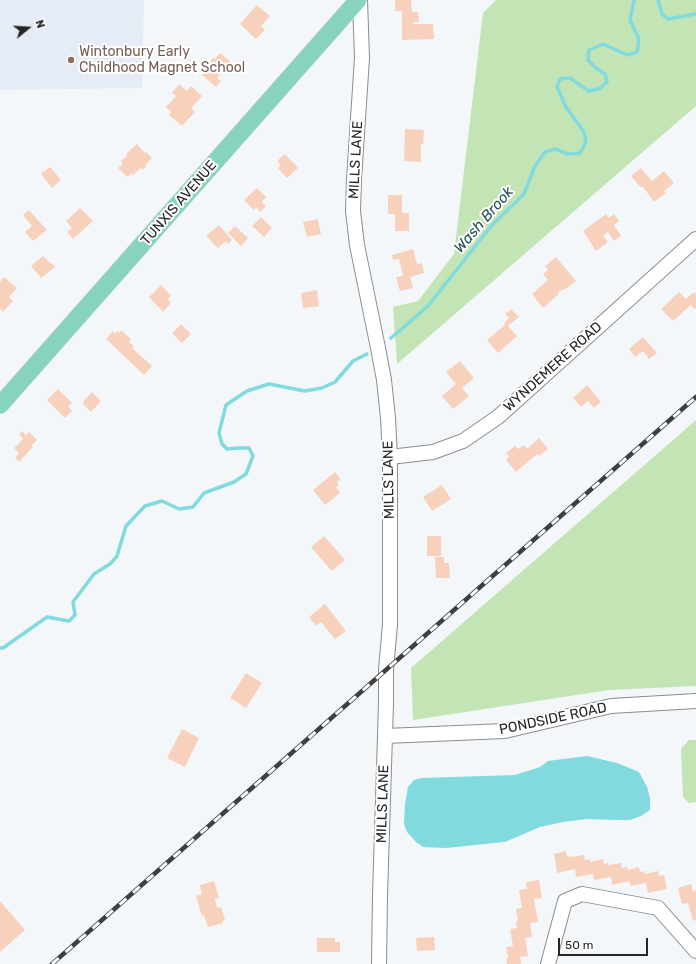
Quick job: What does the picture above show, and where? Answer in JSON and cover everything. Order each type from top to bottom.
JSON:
[{"type":"main road","name":"TUNXIS AVENUE","points":[[0,405],[359,0]]},
{"type":"street","name":"MILLS LANE","points":[[359,0],[362,58],[354,179],[354,211],[357,245],[384,380],[390,457],[390,624],[386,670],[379,964]]},
{"type":"street","name":"WYNDEMERE ROAD","points":[[390,457],[433,452],[463,441],[498,417],[696,239]]},
{"type":"street","name":"PONDSIDE ROAD","points":[[385,736],[505,731],[611,706],[696,701]]},
{"type":"street","points":[[548,964],[565,901],[582,894],[658,908],[696,951]]},
{"type":"shaded area","name":"Wintonbury Early Childhood Magnet School","points":[[0,0],[144,0],[142,88],[0,90]]},
{"type":"green space","points":[[496,0],[696,0],[696,106],[397,364],[393,307],[418,301],[454,254],[483,13]]},
{"type":"green space","points":[[696,420],[696,686],[609,690],[413,720],[411,668]]},
{"type":"green space","points":[[689,740],[696,740],[696,802],[689,803],[683,797],[681,749]]},
{"type":"water","points":[[587,756],[617,763],[639,772],[647,787],[650,798],[650,810],[641,816],[630,820],[586,819],[563,822],[540,827],[505,842],[446,848],[423,847],[407,832],[404,824],[405,804],[408,787],[414,780],[422,778],[515,775],[540,767],[548,761]]},
{"type":"building","points":[[395,0],[411,0],[412,12],[418,12],[419,22],[413,22],[413,24],[433,24],[434,39],[402,40],[402,11],[395,11]]},
{"type":"building","points":[[257,5],[270,16],[261,26],[265,30],[256,39],[240,24]]},
{"type":"building","points":[[220,53],[231,62],[217,78],[221,81],[216,87],[202,75],[212,63],[210,62],[213,58],[215,59]]},
{"type":"building","points":[[179,84],[187,91],[191,86],[202,96],[191,108],[195,112],[182,126],[169,115],[171,112],[166,107],[176,96],[172,93]]},
{"type":"building","points":[[405,129],[424,130],[423,144],[421,144],[421,162],[404,161]]},
{"type":"building","points":[[137,144],[152,158],[145,165],[147,166],[142,170],[141,168],[133,175],[132,173],[127,177],[118,168],[123,164],[121,161],[127,156],[126,154]]},
{"type":"building","points":[[285,154],[298,168],[287,178],[278,168],[281,165],[277,161]]},
{"type":"building","points":[[50,167],[61,180],[52,188],[41,174]]},
{"type":"building","points":[[641,168],[652,181],[664,171],[674,183],[664,191],[666,193],[654,202],[643,187],[640,187],[631,176]]},
{"type":"building","points":[[257,188],[266,197],[262,202],[266,206],[260,212],[256,207],[254,210],[244,200]]},
{"type":"building","points":[[388,195],[402,195],[402,213],[409,213],[409,231],[395,231],[395,214],[388,214]]},
{"type":"building","points":[[80,208],[93,221],[73,239],[67,232],[72,228],[66,221]]},
{"type":"building","points":[[29,210],[47,230],[33,241],[25,232],[32,226],[23,215]]},
{"type":"building","points":[[606,214],[609,218],[614,214],[619,221],[614,225],[621,236],[614,241],[608,232],[603,236],[608,242],[596,251],[583,231]]},
{"type":"building","points":[[261,217],[272,228],[264,237],[252,226]]},
{"type":"building","points":[[318,219],[321,234],[307,237],[303,222]]},
{"type":"building","points":[[219,225],[232,240],[228,244],[226,241],[218,248],[206,236]]},
{"type":"building","points":[[235,226],[248,238],[241,246],[228,233]]},
{"type":"building","points":[[413,249],[417,264],[422,263],[424,273],[410,277],[413,288],[400,291],[396,277],[403,276],[399,259],[393,260],[392,255]]},
{"type":"building","points":[[43,256],[55,267],[41,278],[31,266]]},
{"type":"building","points":[[556,257],[576,281],[558,293],[559,294],[543,308],[532,294],[548,280],[543,274],[548,270],[545,266]]},
{"type":"building","points":[[4,277],[17,288],[9,297],[13,301],[3,312],[0,309],[0,282]]},
{"type":"building","points":[[161,285],[171,296],[167,299],[171,303],[163,312],[149,297]]},
{"type":"building","points":[[317,290],[319,306],[303,308],[301,293]]},
{"type":"building","points":[[679,292],[686,299],[694,292],[696,294],[696,308],[694,309],[691,305],[673,321],[661,309]]},
{"type":"building","points":[[511,309],[519,317],[508,326],[517,336],[498,353],[487,340],[505,325],[504,323],[509,318],[505,314]]},
{"type":"building","points":[[181,324],[191,334],[182,343],[172,333]]},
{"type":"building","points":[[121,330],[131,339],[129,342],[134,346],[132,348],[152,366],[144,375],[106,339],[113,331],[115,334],[117,331],[119,333]]},
{"type":"building","points":[[643,337],[657,353],[649,359],[643,351],[635,357],[629,349]]},
{"type":"building","points":[[460,361],[474,378],[462,388],[469,396],[453,409],[442,396],[456,384],[446,372]]},
{"type":"building","points":[[587,385],[601,402],[594,408],[588,401],[581,407],[573,398]]},
{"type":"building","points":[[58,389],[72,403],[68,407],[72,411],[65,418],[47,400]]},
{"type":"building","points":[[92,392],[101,401],[91,412],[83,404],[83,402]]},
{"type":"building","points":[[22,431],[26,435],[29,432],[37,440],[31,446],[33,447],[19,462],[15,458],[19,453],[14,448],[23,439],[19,434]]},
{"type":"building","points":[[539,438],[548,449],[539,456],[537,454],[516,472],[506,460],[509,457],[506,453],[515,446],[519,449],[524,445],[527,449]]},
{"type":"building","points":[[335,472],[341,480],[337,482],[339,485],[336,487],[340,493],[325,505],[313,490]]},
{"type":"building","points":[[442,485],[451,499],[432,511],[423,497]]},
{"type":"building","points":[[324,536],[345,560],[332,571],[311,547]]},
{"type":"building","points":[[427,536],[441,536],[441,556],[427,556]]},
{"type":"building","points":[[435,557],[444,557],[444,563],[449,563],[450,578],[436,578]]},
{"type":"building","points":[[325,604],[346,631],[335,639],[321,622],[316,626],[309,617]]},
{"type":"building","points":[[246,673],[262,683],[246,708],[230,698]]},
{"type":"building","points":[[182,729],[199,738],[185,767],[167,758]]},
{"type":"building","points":[[566,851],[567,857],[584,855],[585,860],[590,859],[590,862],[603,859],[604,864],[608,863],[609,865],[621,863],[622,868],[627,867],[628,870],[639,867],[640,872],[644,871],[645,874],[658,871],[659,876],[664,875],[667,889],[648,893],[646,883],[631,886],[629,881],[612,885],[611,877],[594,880],[593,874],[576,877],[575,869],[557,873],[554,854]]},
{"type":"building","points":[[539,880],[542,898],[534,899],[538,922],[530,923],[532,937],[525,938],[528,956],[520,957],[521,964],[507,964],[506,958],[508,958],[506,947],[513,946],[510,929],[517,928],[516,922],[518,921],[516,909],[522,908],[519,890],[527,889],[526,882]]},
{"type":"building","points":[[214,881],[219,898],[215,899],[217,908],[221,907],[225,920],[222,921],[223,923],[208,927],[204,915],[202,916],[196,896],[202,894],[200,885]]},
{"type":"building","points":[[691,884],[693,891],[696,890],[696,920],[693,921],[688,903],[682,904],[678,888]]},
{"type":"building","points":[[0,901],[25,930],[0,952]]},
{"type":"building","points":[[434,937],[435,950],[417,951],[416,938]]},
{"type":"building","points":[[317,938],[335,938],[335,942],[340,942],[340,952],[317,952]]},
{"type":"waterway","name":"Wash Brook","points":[[391,338],[428,306],[492,225],[524,194],[535,166],[545,152],[555,149],[568,154],[580,153],[586,142],[584,132],[566,107],[557,87],[560,79],[570,78],[589,91],[599,89],[607,82],[605,74],[588,60],[589,50],[603,44],[627,55],[637,52],[639,39],[630,20],[634,0]]},
{"type":"waterway","name":"Wash Brook","points":[[658,0],[662,14],[668,19],[696,14]]},
{"type":"waterway","name":"Wash Brook","points":[[0,648],[3,648],[47,617],[69,621],[75,615],[73,602],[94,574],[110,564],[117,556],[126,526],[145,506],[162,501],[179,509],[193,507],[204,493],[234,482],[246,474],[253,456],[249,448],[227,449],[222,444],[219,433],[226,405],[247,391],[269,384],[305,391],[322,388],[335,382],[353,361],[367,354]]},
{"type":"railway","points":[[52,964],[696,397]]},
{"type":"place","name":"Wintonbury Early Childhood Magnet School","points":[[71,60]]}]
